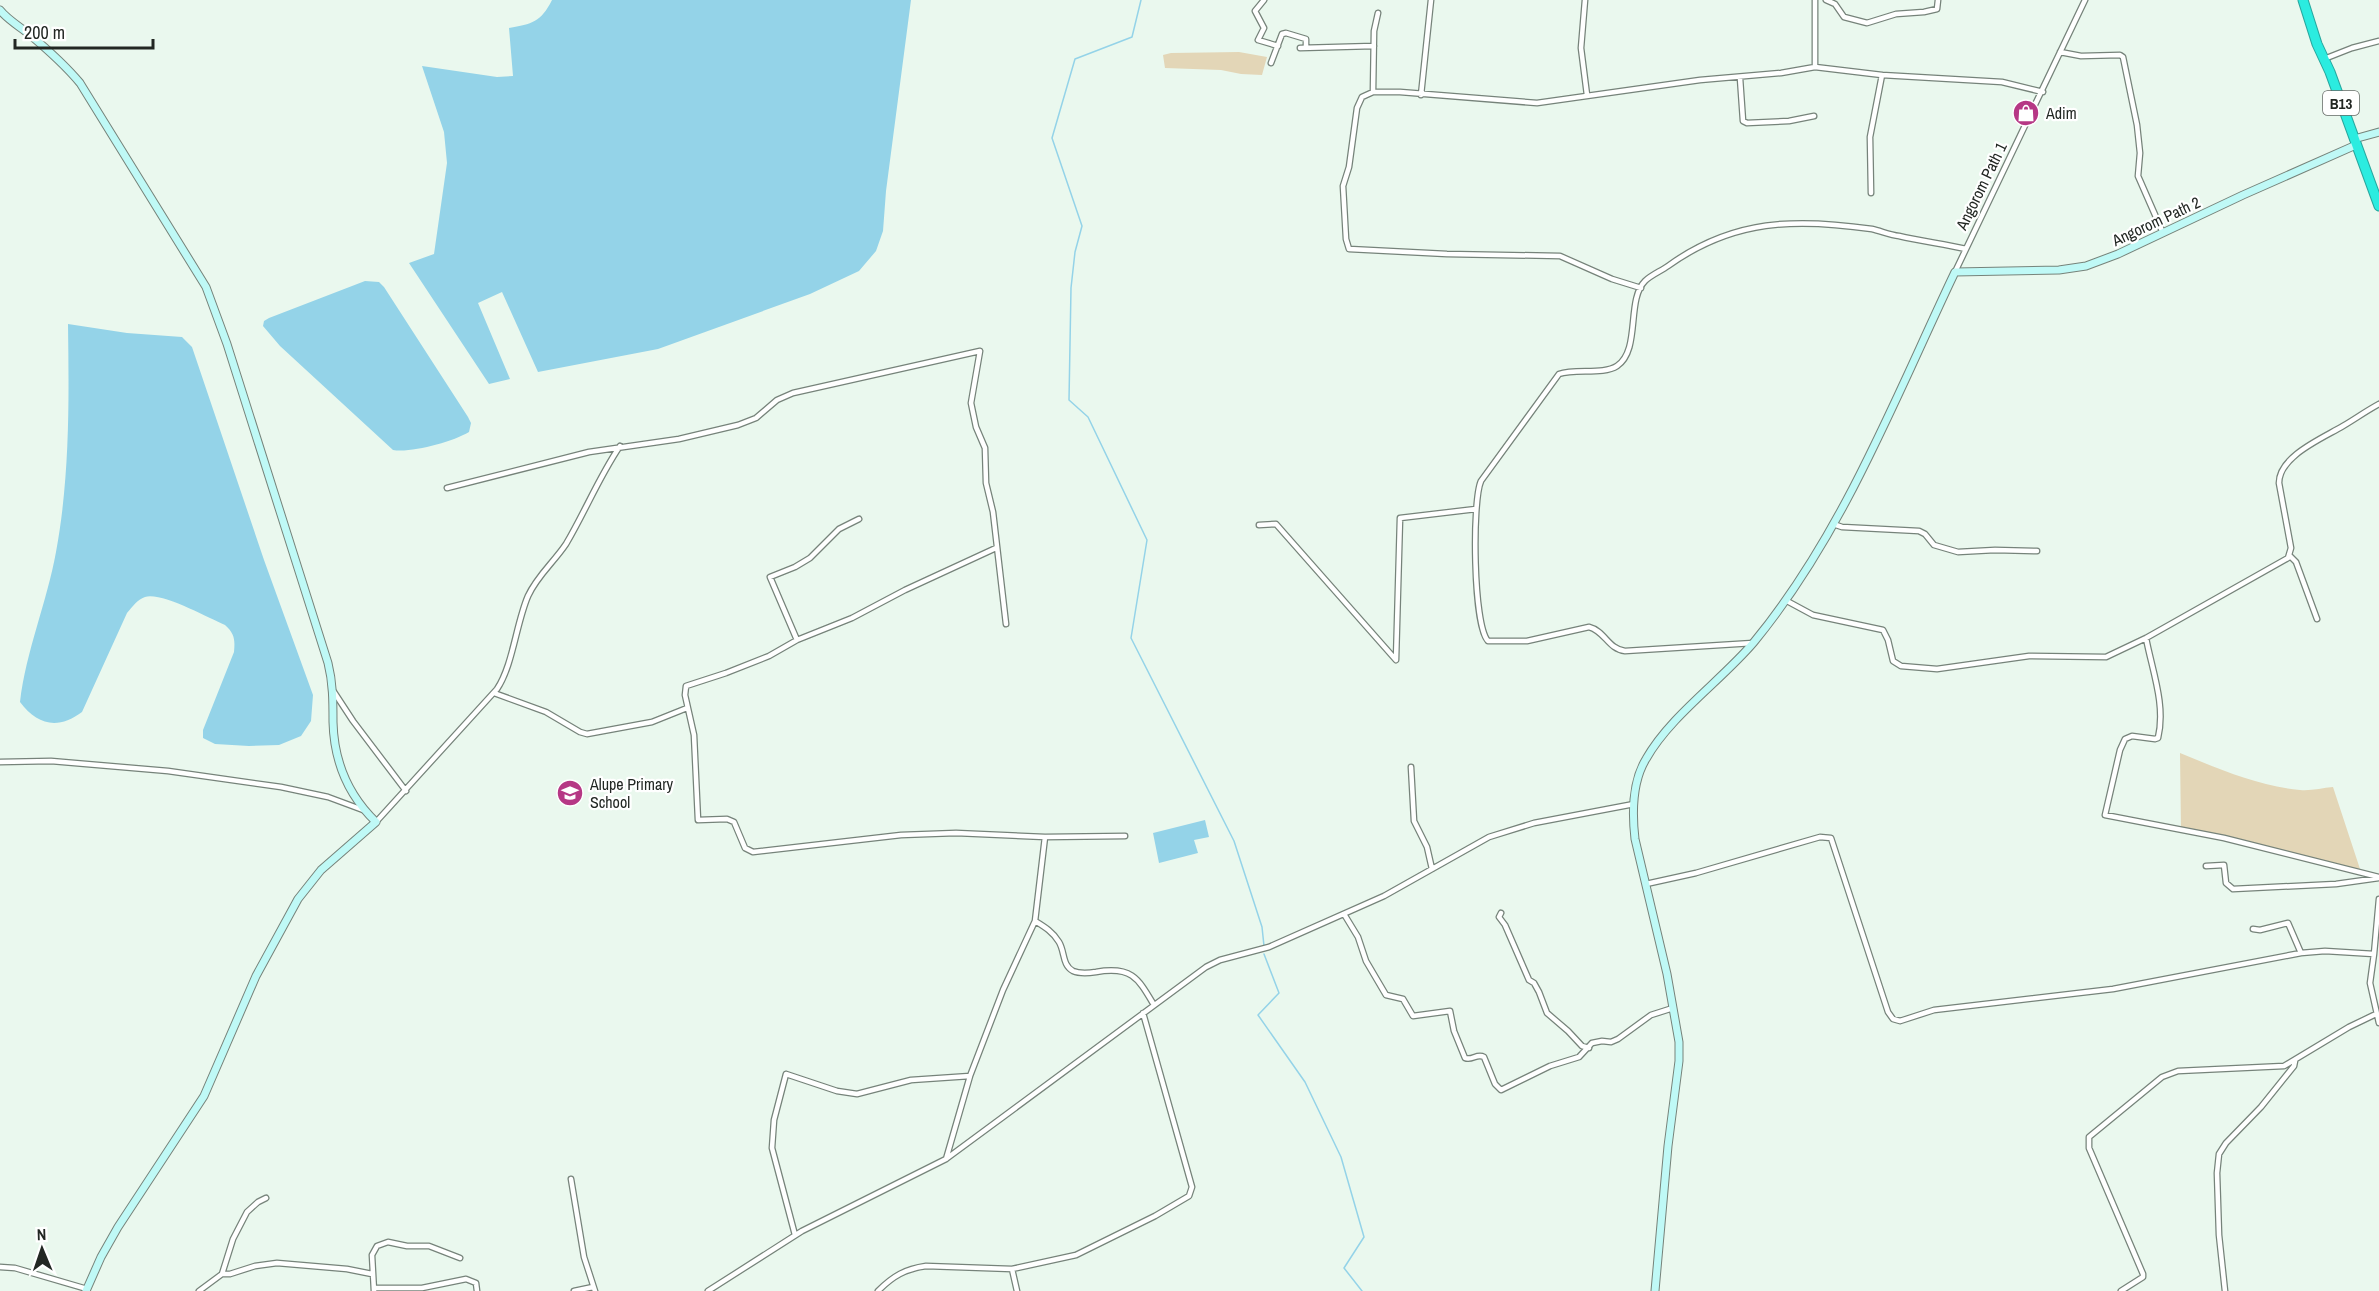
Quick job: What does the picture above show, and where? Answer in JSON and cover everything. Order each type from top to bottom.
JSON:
[{"type":"highway","name":"B13","points":[[2303,0],[2379,206]]},
{"type":"street","points":[[1264,0],[1255,11],[1264,28],[1258,40],[1278,46]]},
{"type":"street","points":[[1421,94],[1431,0]]},
{"type":"street","points":[[1585,0],[1581,48],[1587,95]]},
{"type":"street","points":[[1815,0],[1815,67]]},
{"type":"street","points":[[1826,0],[1835,4],[1844,16],[1867,23],[1896,14],[1937,9],[1938,0]]},
{"type":"street","name":"Angorom Path 1","points":[[1655,1291],[1679,1042],[1674,1007],[1635,839],[1634,804],[1637,783],[1650,752],[1675,722],[1753,643],[1787,601],[1833,524],[1860,473],[2085,0]]},
{"type":"street","points":[[0,10],[55,57],[80,84],[206,287],[227,344],[328,663],[334,692],[333,723],[339,763],[352,794],[363,810],[376,822]]},
{"type":"street","points":[[1373,92],[1374,31],[1378,13]]},
{"type":"street","points":[[1271,63],[1282,34],[1306,39],[1306,47]]},
{"type":"street","points":[[2324,59],[2379,41]]},
{"type":"street","points":[[1299,48],[1374,46]]},
{"type":"street","points":[[2060,52],[2082,56],[2120,55],[2123,57],[2137,125],[2140,153],[2138,176],[2163,233]]},
{"type":"street","points":[[1641,288],[1612,279],[1560,256],[1349,249],[1346,244],[1343,186],[1352,155],[1359,101],[1366,94],[1373,92],[1520,100],[1528,103],[1815,67],[1882,75],[2002,82],[2043,92]]},
{"type":"street","points":[[1872,194],[1870,137],[1882,75]]},
{"type":"street","points":[[1740,78],[1743,121],[1746,123],[1790,121],[1814,116]]},
{"type":"street","name":"Angorom Path 2","points":[[1955,272],[2011,269],[2048,271],[2075,268],[2118,254],[2379,132]]},
{"type":"street","points":[[1753,643],[1625,651],[1615,648],[1603,634],[1589,627],[1527,640],[1488,641],[1483,633],[1477,590],[1476,509],[1477,493],[1481,481],[1557,376],[1566,372],[1610,369],[1617,366],[1630,341],[1641,288],[1648,278],[1704,244],[1748,228],[1777,223],[1875,230],[1966,249]]},
{"type":"street","points":[[447,488],[620,446],[679,439],[738,425],[756,418],[777,400],[793,393],[980,351],[971,403],[976,426],[985,448],[986,483],[993,512],[1006,624]]},
{"type":"street","points":[[2317,619],[2296,562],[2290,556],[2279,475],[2293,457],[2379,404]]},
{"type":"street","points":[[0,1267],[15,1268],[87,1290],[118,1227],[199,1105],[256,976],[298,899],[321,870],[376,822],[494,693],[502,679],[518,624],[535,582],[565,544],[603,472],[620,446]]},
{"type":"street","points":[[1259,525],[1276,524],[1396,660],[1400,518],[1476,509]]},
{"type":"street","points":[[796,640],[770,577],[810,558],[839,529],[859,519]]},
{"type":"street","points":[[1833,524],[1842,527],[1918,531],[1925,534],[1931,543],[1958,552],[2037,551]]},
{"type":"street","points":[[996,548],[905,590],[852,618],[796,640],[747,665],[689,684],[684,690],[694,735],[698,820],[727,819],[734,822],[748,850],[901,835],[956,833],[1045,837],[1125,836]]},
{"type":"street","points":[[1787,601],[1813,615],[1882,630],[1888,640],[1894,663],[1910,668],[1937,669],[2029,656],[2099,658],[2113,654],[2146,638],[2265,573],[2290,556]]},
{"type":"street","points":[[2146,638],[2160,706],[2161,721],[2158,738],[2150,740],[2132,736],[2125,739],[2120,750],[2105,815],[2224,838],[2379,877]]},
{"type":"street","points":[[334,692],[353,721],[406,790]]},
{"type":"street","points":[[494,693],[546,712],[587,734],[652,722],[687,708]]},
{"type":"street","points":[[0,762],[51,761],[168,771],[281,787],[328,797],[363,810]]},
{"type":"street","points":[[1411,767],[1414,821],[1427,847],[1432,869]]},
{"type":"street","points":[[708,1291],[795,1235],[888,1186],[946,1159],[1154,1005],[1220,960],[1269,947],[1384,896],[1489,837],[1534,823],[1634,804]]},
{"type":"street","points":[[946,1159],[970,1076],[1003,990],[1035,921],[1045,837]]},
{"type":"street","points":[[1646,884],[1696,873],[1820,837],[1831,838],[1888,1012],[1900,1021],[1934,1010],[2113,989],[2301,953],[2325,951],[2374,954]]},
{"type":"street","points":[[2206,866],[2224,865],[2226,883],[2233,889],[2336,884],[2379,877]]},
{"type":"street","points":[[2379,899],[2370,983],[2379,1023]]},
{"type":"street","points":[[1501,913],[1499,917],[1505,925],[1529,980],[1534,983],[1539,992],[1547,1013],[1582,1047],[1589,1048]]},
{"type":"street","points":[[1344,914],[1358,937],[1366,961],[1386,994],[1403,999],[1413,1016],[1450,1011],[1454,1031],[1465,1058],[1478,1056],[1484,1058],[1495,1084],[1502,1090],[1550,1066],[1579,1057],[1592,1043],[1611,1042],[1618,1039],[1651,1015],[1674,1007]]},
{"type":"street","points":[[1035,921],[1054,934],[1061,945],[1067,966],[1071,970],[1080,973],[1114,970],[1131,974],[1138,979],[1154,1005]]},
{"type":"street","points":[[2253,929],[2260,930],[2288,923],[2301,953]]},
{"type":"street","points":[[878,1291],[900,1273],[913,1268],[949,1266],[1011,1269],[1076,1255],[1155,1216],[1189,1196],[1192,1192],[1143,1013]]},
{"type":"street","points":[[2121,1291],[2137,1282],[2143,1274],[2089,1148],[2089,1137],[2156,1081],[2169,1074],[2195,1070],[2284,1066],[2376,1014]]},
{"type":"street","points":[[2224,1291],[2219,1235],[2217,1173],[2219,1154],[2226,1143],[2261,1107],[2294,1066],[2295,1061]]},
{"type":"street","points":[[795,1235],[772,1148],[774,1120],[786,1074],[837,1091],[857,1095],[911,1080],[970,1076]]},
{"type":"street","points":[[571,1179],[584,1257],[594,1289],[574,1291]]},
{"type":"street","points":[[199,1291],[222,1274],[233,1239],[244,1218],[258,1202],[266,1198]]},
{"type":"street","points":[[460,1258],[429,1246],[408,1246],[388,1242],[374,1249],[372,1274],[374,1289],[422,1288],[466,1279],[476,1282],[477,1291]]},
{"type":"street","points":[[222,1274],[277,1263],[347,1269],[372,1274]]},
{"type":"street","points":[[1011,1269],[1017,1291]]},
{"type":"shaded area","points":[[1239,52],[1267,57],[1262,75],[1221,70],[1165,68],[1163,55],[1171,53]]},
{"type":"shaded area","points":[[2180,753],[2269,785],[2304,790],[2333,787],[2360,869],[2309,860],[2181,830]]},
{"type":"water","points":[[552,0],[911,0],[886,191],[883,231],[876,251],[859,271],[810,294],[658,349],[538,372],[502,292],[478,303],[510,379],[489,384],[409,263],[434,254],[447,163],[444,132],[422,66],[497,77],[513,76],[509,28],[535,21],[544,13]]},
{"type":"water","points":[[365,281],[379,282],[384,287],[468,417],[471,423],[469,432],[432,446],[393,450],[280,346],[263,326],[264,321],[269,318]]},
{"type":"water","points":[[68,324],[127,333],[182,337],[192,347],[264,560],[313,695],[311,721],[301,736],[279,745],[249,746],[215,744],[203,738],[203,730],[234,652],[234,637],[225,625],[173,602],[153,596],[140,600],[127,613],[82,712],[65,721],[48,722],[33,716],[20,702],[61,524],[68,438]]},
{"type":"water","points":[[1205,820],[1209,837],[1194,840],[1198,853],[1159,863],[1153,833]]},
{"type":"waterway","points":[[1141,0],[1132,37],[1075,59],[1052,138],[1082,226],[1075,252],[1071,288],[1069,400],[1088,417],[1147,540],[1131,638],[1234,841],[1262,927],[1264,946]]},
{"type":"waterway","points":[[1264,954],[1279,993],[1258,1015],[1305,1082],[1341,1157],[1364,1237],[1344,1268],[1362,1291]]},
{"type":"place","name":"Adim","points":[[2026,113]]},
{"type":"place","name":"Alupe Primary School","points":[[570,793]]}]
